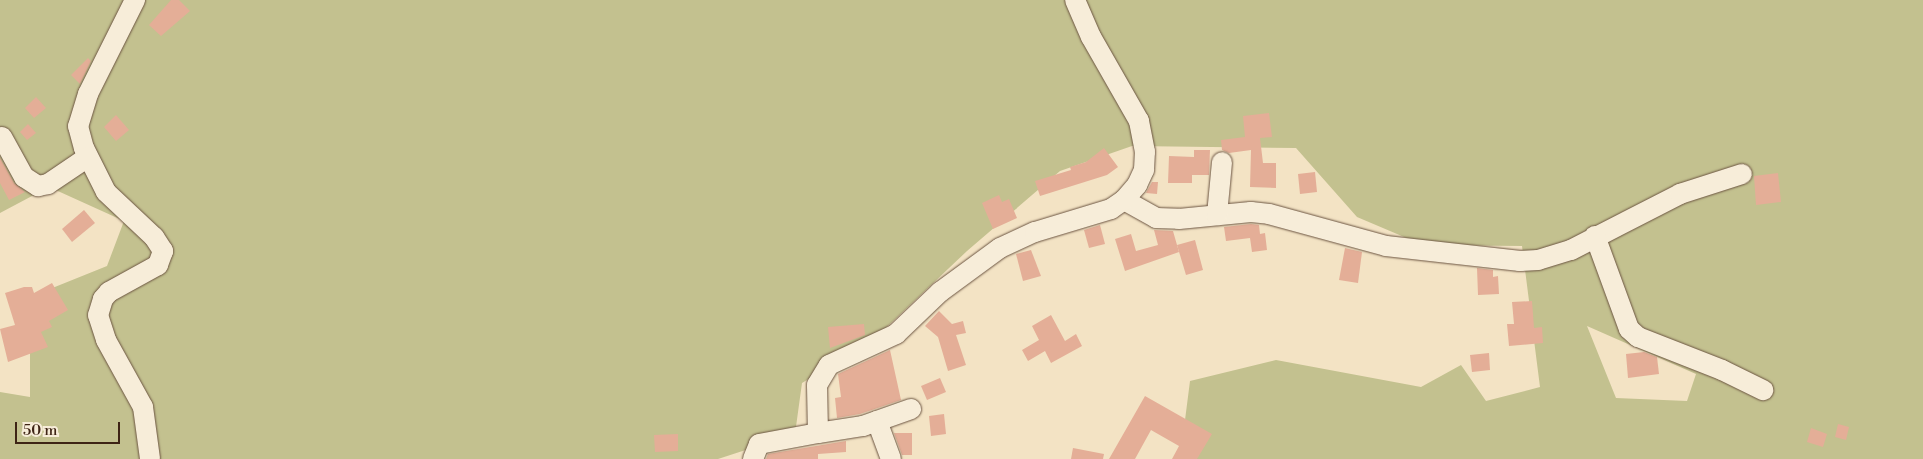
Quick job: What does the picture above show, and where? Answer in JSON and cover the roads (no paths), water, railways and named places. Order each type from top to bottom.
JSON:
[{"type":"street","points":[[135,0],[81,110],[78,126],[88,157],[106,192],[154,237],[162,251],[158,265],[110,292],[103,299],[98,315],[106,340],[143,407],[150,459]]},
{"type":"street","points":[[818,433],[816,385],[829,365],[896,334],[940,292],[1000,248],[1035,232],[1104,211],[1124,200],[1137,185],[1144,170],[1142,132],[1135,112],[1091,37],[1075,0]]},
{"type":"street","points":[[2,137],[24,177],[38,186],[48,184],[88,157]]},
{"type":"street","points":[[1217,215],[1222,162]]},
{"type":"street","points":[[1124,200],[1156,218],[1269,214],[1386,246],[1520,262],[1554,256],[1680,194],[1742,174]]},
{"type":"street","points":[[1595,236],[1629,329],[1638,337],[1763,390]]},
{"type":"street","points":[[753,459],[759,444],[877,421],[911,409]]},
{"type":"street","points":[[877,421],[891,459]]}]
